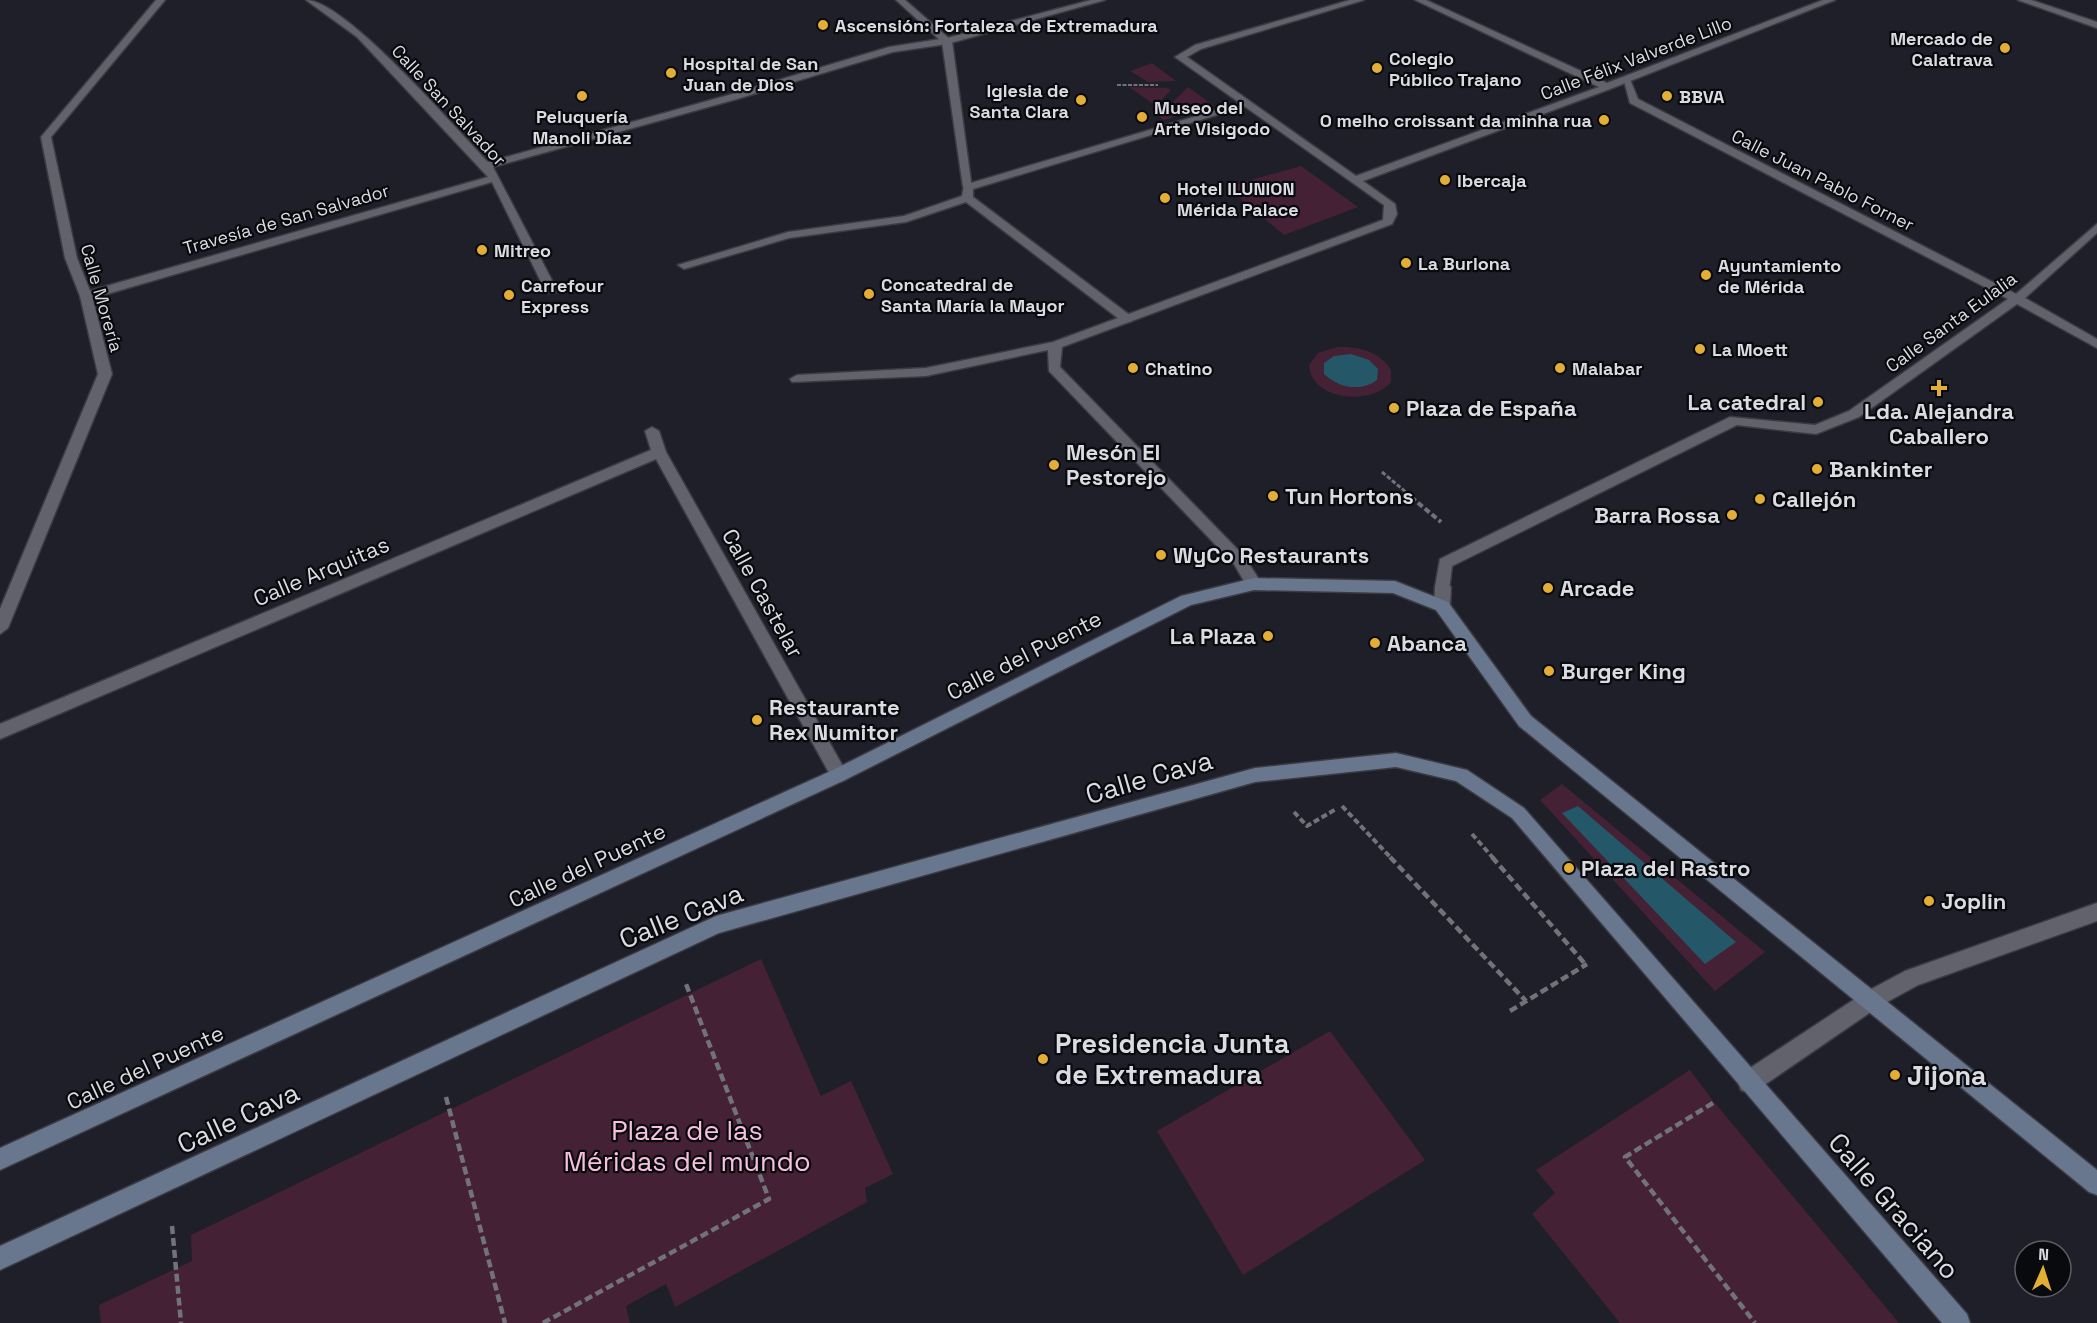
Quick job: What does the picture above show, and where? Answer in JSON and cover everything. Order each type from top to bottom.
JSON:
[{"type":"main road","name":"Calle del Puente","points":[[0,1159],[839,775],[1187,600],[1254,584]]},
{"type":"main road","points":[[1254,584],[1395,586],[1442,606],[1525,721],[2097,1184]]},
{"type":"main road","name":"Calle Cava","points":[[0,1258],[716,925],[1255,775],[1396,760],[1461,775],[1518,813],[1749,1082]]},
{"type":"main road","name":"Calle Graciano","points":[[1749,1082],[1958,1323]]},
{"type":"street","name":"Calle Morería","points":[[0,628],[105,374],[86,296],[71,258],[46,137],[161,0]]},
{"type":"street","name":"Calle San Salvador","points":[[310,0],[360,35],[486,166],[495,178],[551,290]]},
{"type":"street","points":[[900,0],[947,40],[967,192],[1127,319]]},
{"type":"street","points":[[486,166],[733,97],[892,49],[947,40],[1101,0]]},
{"type":"street","points":[[797,380],[926,372],[1056,345],[1388,222],[1391,214],[1389,204],[1180,57],[1198,47],[1360,0]]},
{"type":"street","points":[[1419,0],[1607,87]]},
{"type":"street","name":"Calle Félix Valverde Lillo","points":[[1355,180],[1626,80],[1831,0]]},
{"type":"street","points":[[2022,0],[2097,25]]},
{"type":"street","name":"Calle Juan Pablo Forner","points":[[1626,80],[1634,101],[2017,299],[2097,344]]},
{"type":"street","points":[[684,265],[788,235],[906,219],[967,192],[1248,104]]},
{"type":"street","name":"Travesía de San Salvador","points":[[86,296],[495,178]]},
{"type":"street","name":"Calle Santa Eulalia","points":[[1473,549],[1735,420],[1816,430],[1854,414],[2017,299],[2097,227]]},
{"type":"street","points":[[1056,345],[1054,368],[1239,560],[1254,584]]},
{"type":"street","name":"Calle Castelar","points":[[652,431],[659,452],[839,775]]},
{"type":"street","name":"Calle Arquitas","points":[[0,732],[659,452]]},
{"type":"street","points":[[1442,606],[1445,563],[1473,549]]},
{"type":"street","points":[[1749,1082],[1871,1000],[1912,978],[2097,912]]},
{"type":"path","points":[[1382,472],[1473,549]]},
{"type":"path","points":[[1286,803],[1307,826],[1350,801]]},
{"type":"path","points":[[1341,806],[1526,1001]]},
{"type":"path","points":[[1468,829],[1586,965]]},
{"type":"path","points":[[1510,1011],[1592,960]]},
{"type":"path","points":[[543,1323],[769,1199],[684,977]]},
{"type":"path","points":[[1749,1082],[1625,1157],[1755,1323]]},
{"type":"path","points":[[444,1087],[505,1323]]},
{"type":"path","points":[[168,1180],[181,1323]]},
{"type":"green space","points":[[1152,63],[1176,81],[1148,82],[1130,71]]},
{"type":"green space","points":[[1129,87],[1167,88],[1171,90],[1156,106]]},
{"type":"green space","points":[[1188,87],[1214,106],[1163,120],[1159,116]]},
{"type":"green space","points":[[1301,166],[1358,207],[1284,235],[1226,187]]},
{"type":"green space","points":[[1338,347],[1369,351],[1387,364],[1391,370],[1391,382],[1382,390],[1357,397],[1331,393],[1320,386],[1312,377],[1309,365],[1318,353]]},
{"type":"green space","points":[[1562,784],[1765,952],[1715,991],[1540,800]]},
{"type":"green space","name":"Plaza de las Méridas del mundo","points":[[761,959],[821,1096],[851,1081],[893,1174],[865,1188],[867,1202],[675,1307],[666,1284],[626,1306],[630,1323],[101,1323],[99,1305],[192,1261],[191,1235]]},
{"type":"green space","points":[[1330,1031],[1425,1160],[1243,1275],[1157,1131]]},
{"type":"green space","points":[[1690,1070],[1714,1102],[1899,1323],[1620,1323],[1532,1214],[1555,1193],[1536,1170]]},
{"type":"water","points":[[1351,354],[1369,360],[1378,369],[1377,380],[1364,386],[1350,387],[1336,383],[1324,374],[1324,363],[1334,356]]},
{"type":"water","points":[[1578,806],[1736,942],[1705,964],[1562,813]]},
{"type":"place","name":"Ascensión: Fortaleza de Extremadura","points":[[823,25]]},
{"type":"place","name":"Mercado de Calatrava","points":[[2005,48]]},
{"type":"place","name":"Colegio Público Trajano","points":[[1377,68]]},
{"type":"place","name":"Hospital de San Juan de Dios","points":[[671,73]]},
{"type":"place","name":"Peluquería Manoli Díaz","points":[[582,96]]},
{"type":"place","name":"BBVA","points":[[1667,96]]},
{"type":"place","name":"Iglesia de Santa Clara","points":[[1081,100]]},
{"type":"place","name":"Museo del Arte Visigodo","points":[[1142,117]]},
{"type":"place","name":"O melho croissant da minha rua","points":[[1604,120]]},
{"type":"place","name":"Ibercaja","points":[[1445,180]]},
{"type":"place","name":"Hotel ILUNION Mérida Palace","points":[[1165,198]]},
{"type":"place","name":"Mitreo","points":[[482,250]]},
{"type":"place","name":"La Burlona","points":[[1406,263]]},
{"type":"place","name":"Ayuntamiento de Mérida","points":[[1706,275]]},
{"type":"place","name":"Concatedral de Santa María la Mayor","points":[[869,294]]},
{"type":"place","name":"Carrefour Express","points":[[509,295]]},
{"type":"place","name":"La Moett","points":[[1700,349]]},
{"type":"place","name":"Chatino","points":[[1133,368]]},
{"type":"place","name":"Malabar","points":[[1560,368]]},
{"type":"place","name":"Lda. Alejandra Caballero","points":[[1939,388]]},
{"type":"place","name":"La catedral","points":[[1818,402]]},
{"type":"place","name":"Plaza de España","points":[[1394,408]]},
{"type":"place","name":"Mesón El Pestorejo","points":[[1054,465]]},
{"type":"place","name":"Bankinter","points":[[1817,469]]},
{"type":"place","name":"Tun Hortons","points":[[1273,496]]},
{"type":"place","name":"Callejón","points":[[1760,499]]},
{"type":"place","name":"Barra Rossa","points":[[1732,515]]},
{"type":"place","name":"WyCo Restaurants","points":[[1161,555]]},
{"type":"place","name":"Arcade","points":[[1548,588]]},
{"type":"place","name":"La Plaza","points":[[1268,636]]},
{"type":"place","name":"Abanca","points":[[1375,643]]},
{"type":"place","name":"Burger King","points":[[1549,671]]},
{"type":"place","name":"Restaurante Rex Numitor","points":[[757,720]]},
{"type":"place","name":"Plaza del Rastro","points":[[1569,868]]},
{"type":"place","name":"Joplin","points":[[1929,901]]},
{"type":"place","name":"Presidencia Junta de Extremadura","points":[[1043,1059]]},
{"type":"place","name":"Jijona","points":[[1895,1075]]}]
